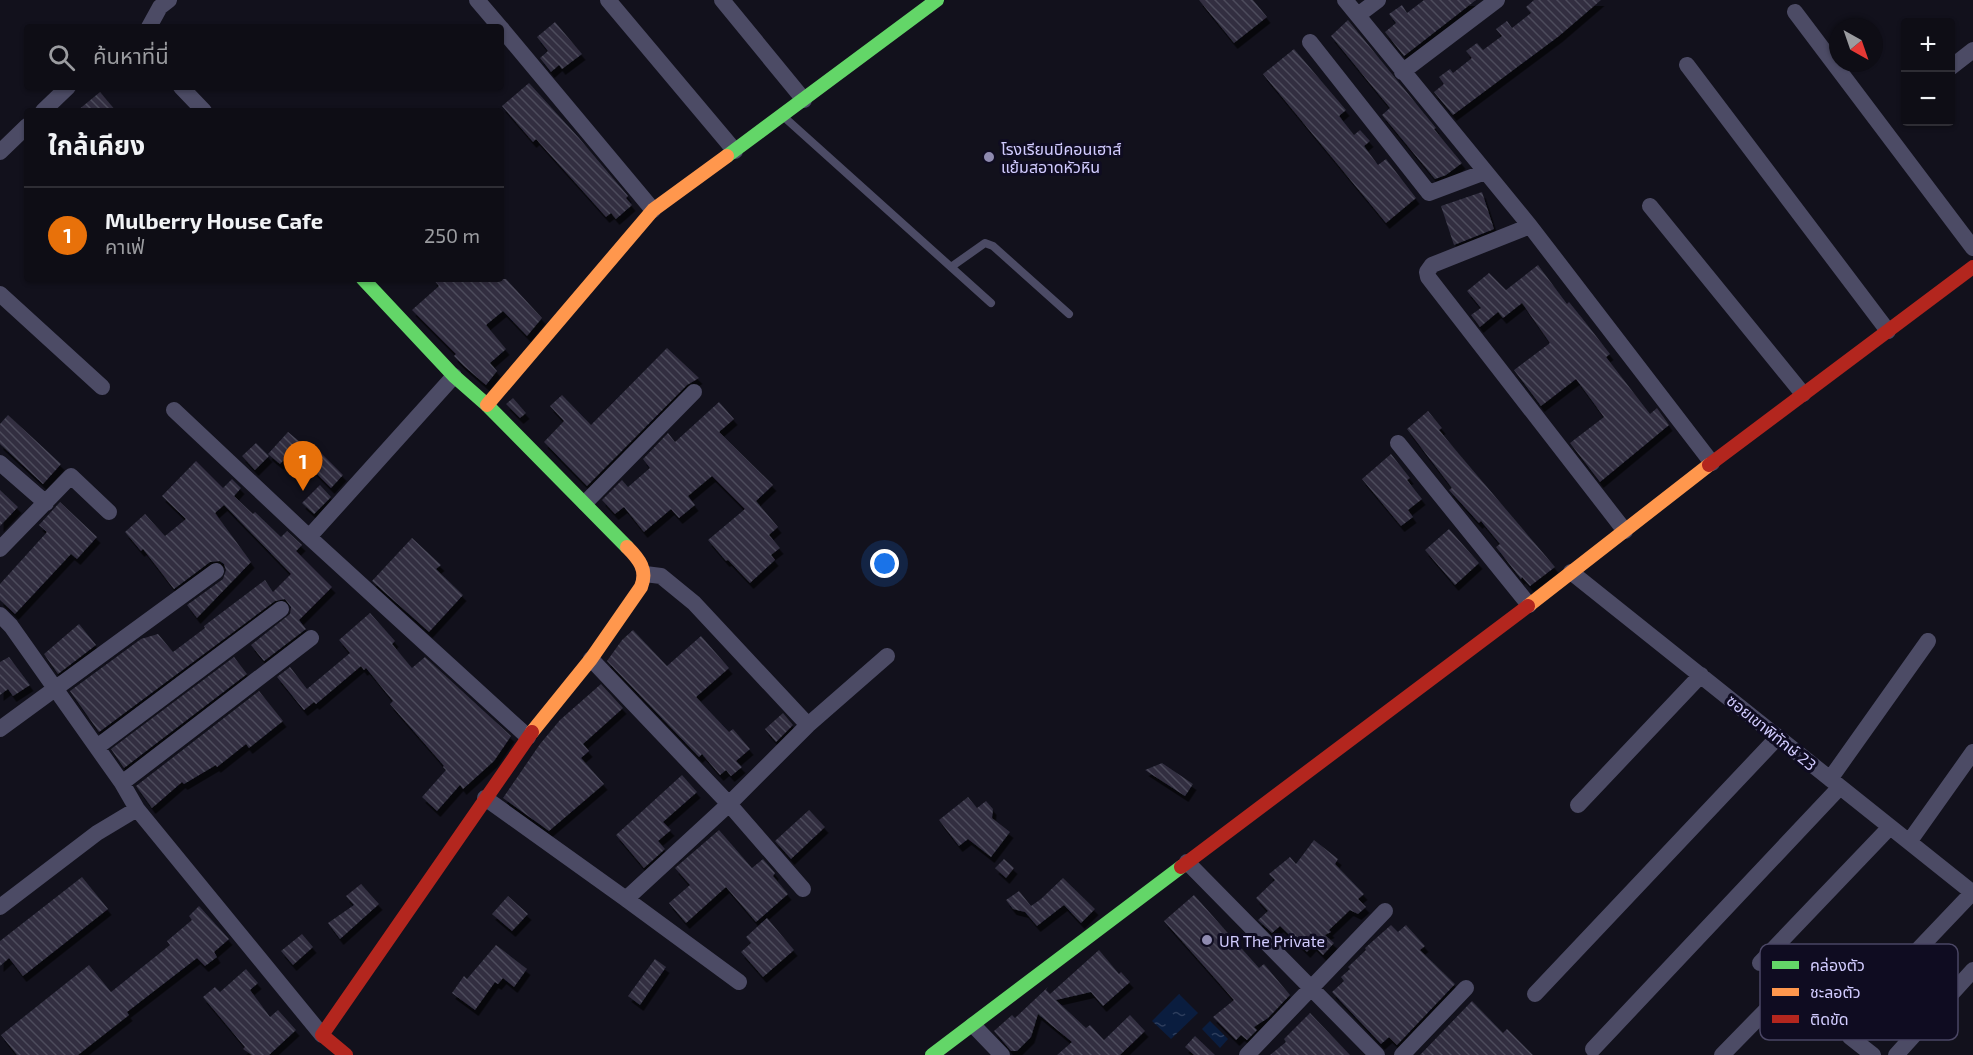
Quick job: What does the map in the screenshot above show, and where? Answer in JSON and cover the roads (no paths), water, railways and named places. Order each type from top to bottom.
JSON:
[{"type":"street","points":[[151,24],[160,7],[169,0]]},
{"type":"street","points":[[477,0],[497,24]]},
{"type":"street","points":[[608,0],[735,151]]},
{"type":"street","points":[[722,0],[804,100]]},
{"type":"street","points":[[487,405],[653,210],[937,0]]},
{"type":"street","points":[[1345,0],[1530,226],[1712,463]]},
{"type":"street","points":[[1358,15],[1378,0]]},
{"type":"street","points":[[1402,72],[1497,0]]},
{"type":"street","points":[[1795,12],[1973,248]]},
{"type":"street","points":[[504,33],[653,210]]},
{"type":"street","points":[[1310,42],[1429,193],[1485,172]]},
{"type":"street","points":[[1955,64],[1973,50]]},
{"type":"street","points":[[1687,64],[1888,332]]},
{"type":"street","points":[[46,108],[65,90]]},
{"type":"street","points":[[184,90],[201,108]]},
{"type":"street","points":[[0,152],[24,129]]},
{"type":"street","points":[[1650,206],[1803,394]]},
{"type":"street","points":[[1530,226],[1432,265],[1427,272],[1428,277],[1625,531]]},
{"type":"street","points":[[932,1055],[1973,267]]},
{"type":"street","points":[[322,1035],[528,737],[591,659],[638,592],[645,574],[638,558],[487,405],[454,376],[366,282]]},
{"type":"street","points":[[0,294],[102,387]]},
{"type":"street","points":[[309,537],[454,376]]},
{"type":"street","points":[[585,503],[694,392]]},
{"type":"street","points":[[174,410],[528,737]]},
{"type":"street","points":[[1398,442],[1529,605]]},
{"type":"street","points":[[0,463],[46,503]]},
{"type":"street","points":[[0,549],[71,476],[109,512]]},
{"type":"street","points":[[0,729],[216,571]]},
{"type":"street","name":"ซอยเขาพิทักษ์ 23","points":[[1571,572],[1973,893]]},
{"type":"street","points":[[645,574],[661,576],[694,603],[808,725]]},
{"type":"street","points":[[97,747],[281,609]]},
{"type":"street","points":[[0,615],[11,626],[97,747],[137,809],[322,1035],[346,1055]]},
{"type":"street","points":[[122,783],[311,638]]},
{"type":"street","points":[[1593,1049],[1835,783],[1928,641]]},
{"type":"street","points":[[626,899],[729,804],[808,725],[887,656]]},
{"type":"street","points":[[591,659],[729,804],[804,889]]},
{"type":"street","points":[[1578,805],[1701,675]]},
{"type":"street","points":[[1535,994],[1778,737]]},
{"type":"street","points":[[1909,842],[1973,752]]},
{"type":"street","points":[[485,798],[739,981]]},
{"type":"street","points":[[0,907],[97,833],[137,809]]},
{"type":"street","points":[[1778,944],[1890,827]]},
{"type":"street","points":[[1187,862],[1377,1055]]},
{"type":"street","points":[[1924,944],[1973,893]]},
{"type":"street","points":[[1246,1055],[1385,911]]},
{"type":"street","points":[[1958,987],[1973,970]]},
{"type":"street","points":[[1402,1055],[1466,988]]},
{"type":"street","points":[[1722,1055],[1760,1016]]},
{"type":"street","points":[[973,1025],[1002,1055]]},
{"type":"street","points":[[1855,1040],[1873,1055]]},
{"type":"street","points":[[1896,1055],[1910,1040]]},
{"type":"lane","points":[[783,116],[991,303]]},
{"type":"lane","points":[[951,267],[985,243],[993,246],[1069,314]]},
{"type":"water","points":[[1179,994],[1198,1013],[1171,1039],[1152,1021]]},
{"type":"water","points":[[1210,1021],[1228,1039],[1220,1048],[1202,1029]]},
{"type":"place","name":"โรงเรียนบีคอนเฮาส์ แย้มสอาดหัวหิน","points":[[989,157]]},
{"type":"place","name":"Mulberry House Cafe","points":[[303,491]]},
{"type":"place","name":"UR The Private","points":[[1207,940]]}]
